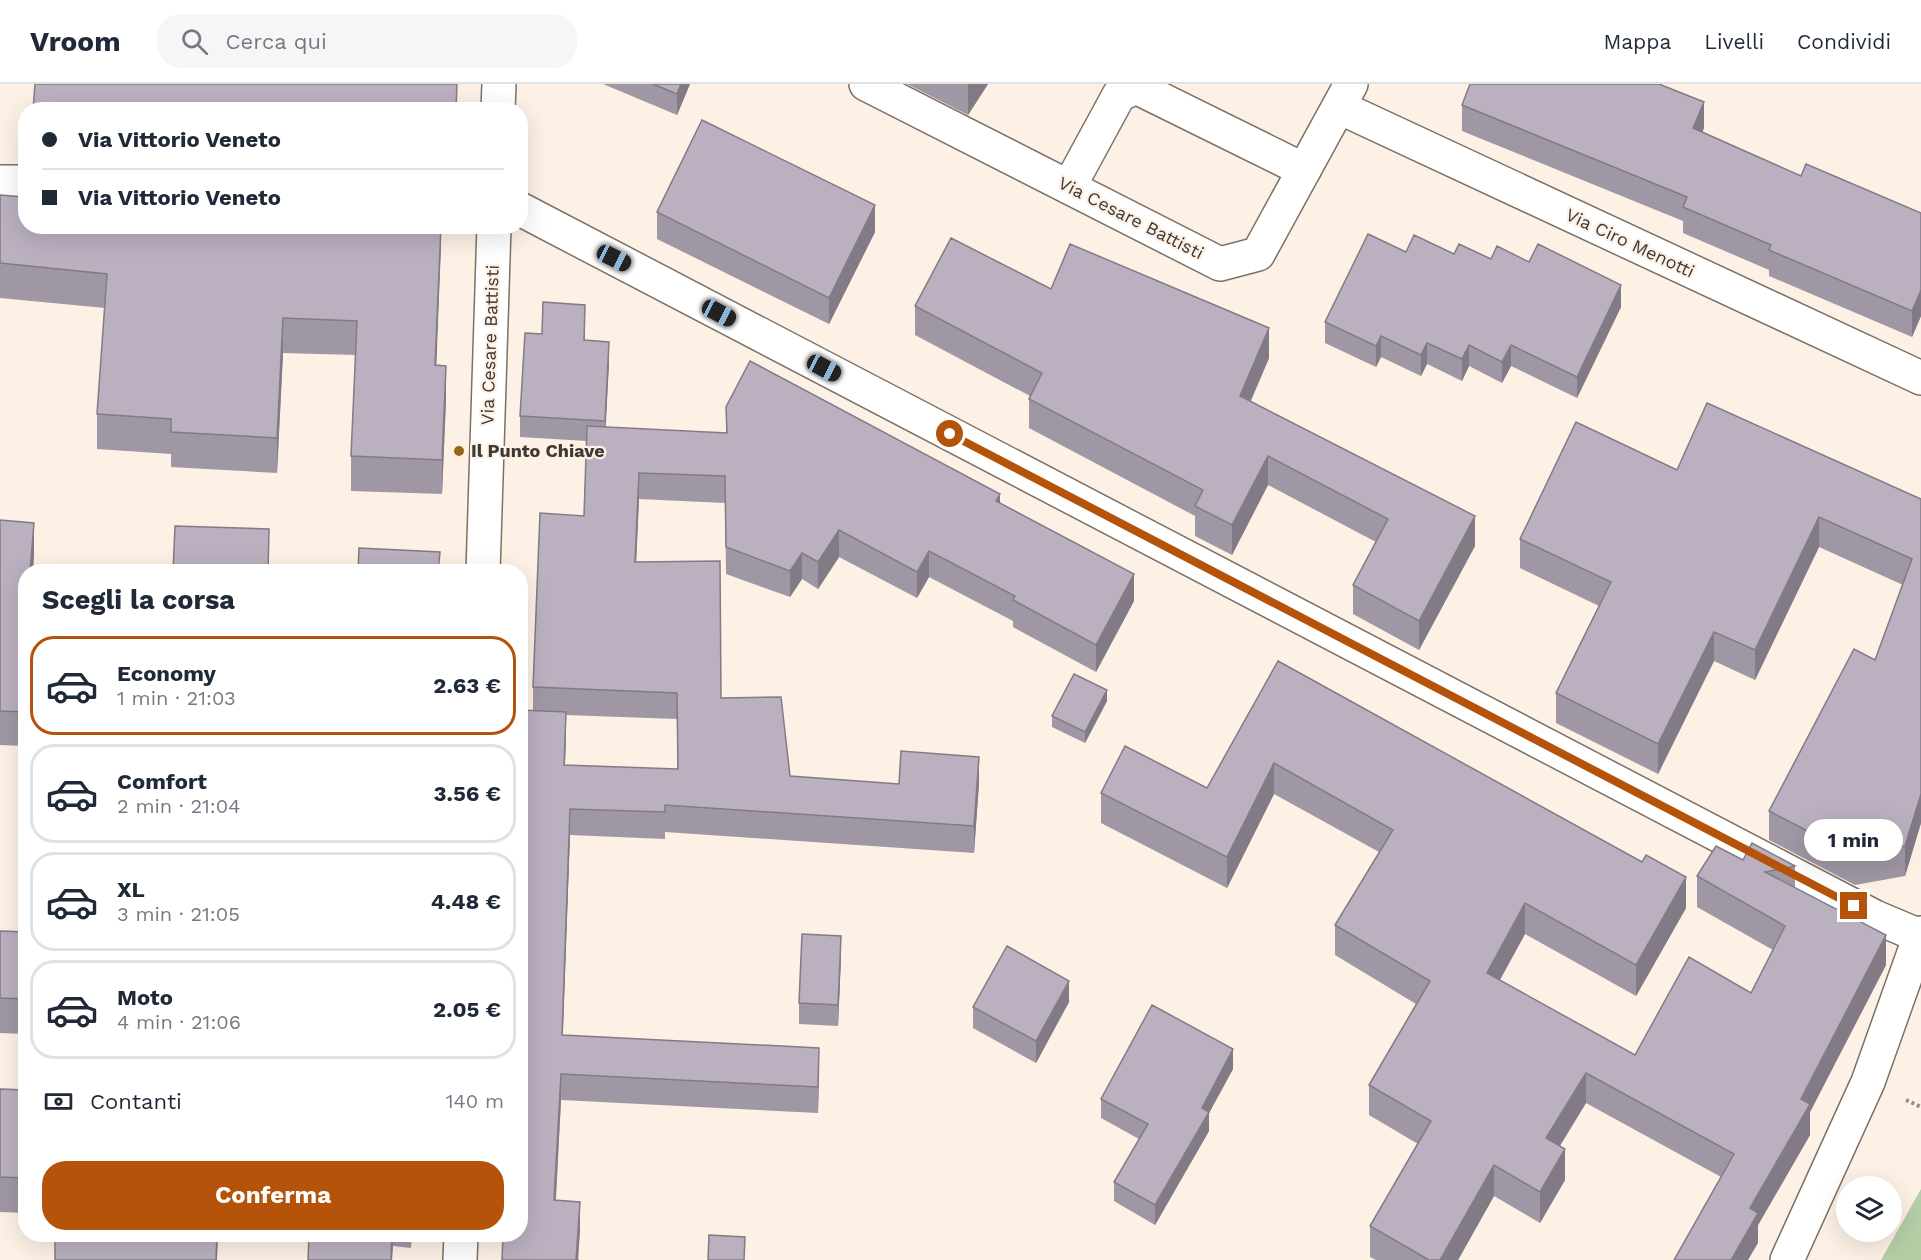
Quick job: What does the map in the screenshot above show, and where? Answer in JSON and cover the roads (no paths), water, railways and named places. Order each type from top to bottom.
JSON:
[{"type":"street","points":[[498,102],[499,84]]},
{"type":"street","name":"Via Cesare Battisti","points":[[866,84],[1220,264],[1258,254],[1345,96]]},
{"type":"street","points":[[1069,187],[1119,95],[1136,87],[1304,170]]},
{"type":"street","name":"Via Ciro Menotti","points":[[1345,96],[1921,378]]},
{"type":"street","points":[[0,182],[18,182]]},
{"type":"street","points":[[528,213],[1865,911],[1921,935],[1868,1082],[1788,1260]]},
{"type":"street","name":"Via Cesare Battisti","points":[[483,564],[494,234]]},
{"type":"street","points":[[460,1260],[461,1242]]},
{"type":"place","name":"Il Punto Chiave","points":[[459,451]]}]
